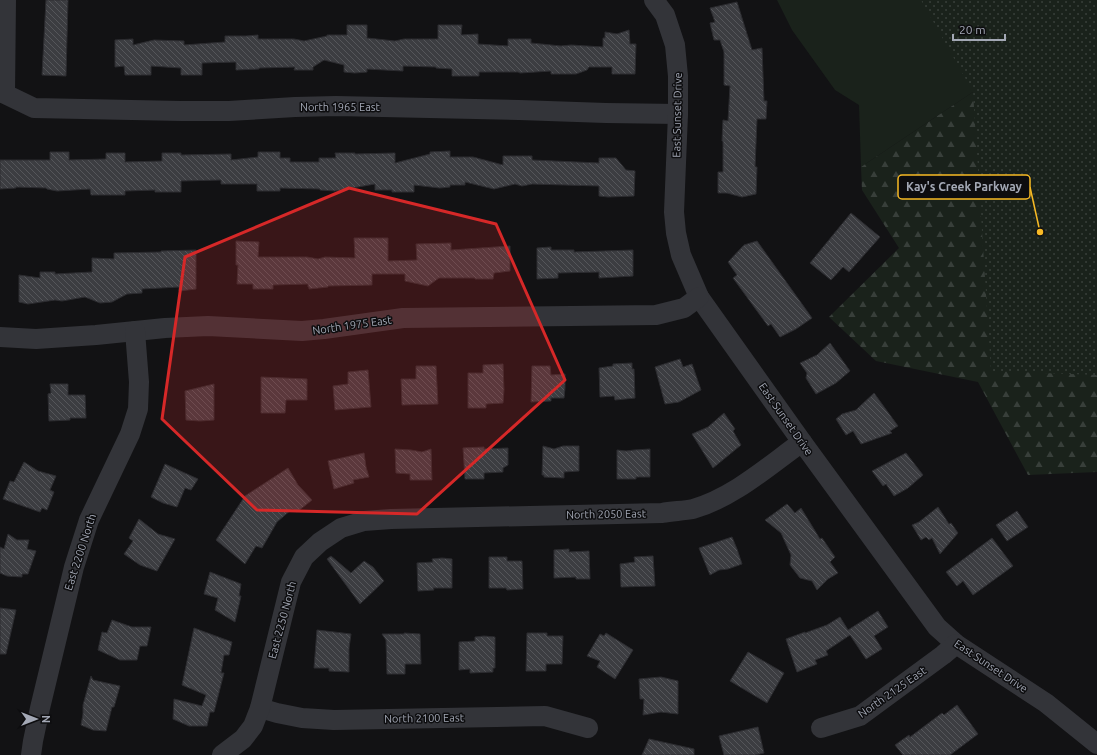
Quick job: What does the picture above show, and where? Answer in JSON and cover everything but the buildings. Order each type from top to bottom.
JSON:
[{"type":"street","name":"North 1965 East","points":[[6,0],[5,94],[34,108],[221,111],[336,106],[678,114]]},
{"type":"street","name":"East Sunset Drive","points":[[654,0],[665,15],[675,45],[678,76],[678,114],[674,212],[676,233],[681,255],[699,297],[802,442],[937,627],[956,644],[1046,703],[1097,744]]},
{"type":"street","name":"North 1975 East","points":[[0,337],[36,339],[165,328],[208,326],[302,331],[403,318],[656,315],[684,308],[699,297]]},
{"type":"street","name":"East 2200 North","points":[[31,755],[40,708],[74,567],[89,520],[130,434],[138,409],[140,382],[135,331]]},
{"type":"street","name":"North 2050 East","points":[[391,518],[662,513],[691,509],[713,502],[739,488],[802,442]]},
{"type":"street","name":"East 2250 North","points":[[260,708],[291,582],[304,557],[320,542],[341,528],[364,521],[391,518]]},
{"type":"street","name":"North 2125 East","points":[[822,728],[860,716],[956,644]]},
{"type":"street","name":"North 2100 East","points":[[260,708],[302,718],[334,720],[545,716],[588,728]]},
{"type":"street","points":[[222,755],[243,739],[253,726],[260,708]]},
{"type":"highlighted area","points":[[349,188],[496,224],[565,380],[417,514],[257,510],[162,419],[185,257]]},
{"type":"green space","points":[[777,0],[1097,0],[973,92],[861,167],[859,105],[835,90],[792,30]]},
{"type":"green space","points":[[921,0],[1097,0],[1097,375],[991,371],[973,92]]},
{"type":"green space","points":[[1097,86],[1097,472],[1028,475],[978,382],[876,361],[829,317],[899,248],[862,190],[861,167],[973,92]]},
{"type":"place","name":"Kay's Creek Parkway","points":[[1040,232]]}]
